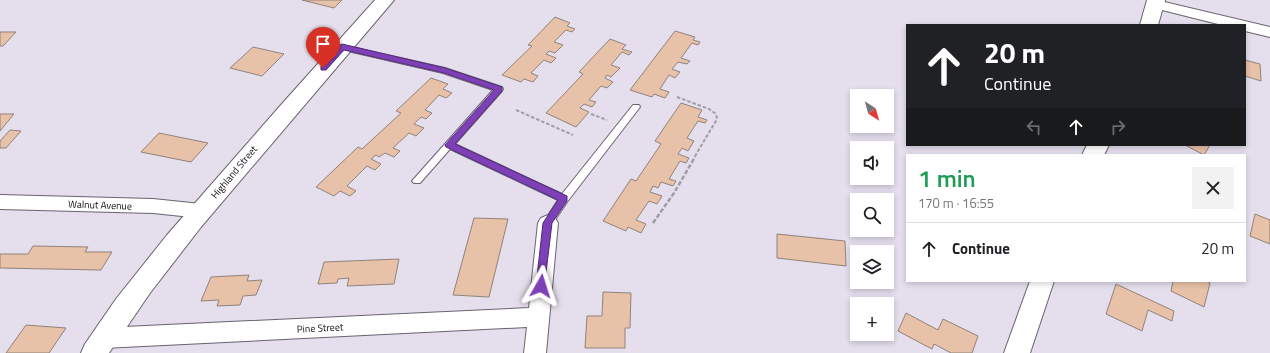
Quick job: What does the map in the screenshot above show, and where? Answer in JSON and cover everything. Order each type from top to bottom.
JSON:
[{"type":"main road","name":"Highland Street","points":[[98,346],[144,281],[201,211],[342,47],[385,0]]},
{"type":"main road","points":[[1149,24],[1155,2]]},
{"type":"main road","points":[[1017,353],[1042,282]]},
{"type":"street","points":[[1155,2],[1237,24]]},
{"type":"street","points":[[1246,26],[1270,32]]},
{"type":"street","name":"Walnut Avenue","points":[[0,202],[153,206],[201,211]]},
{"type":"street","points":[[534,353],[548,223]]},
{"type":"street","name":"Pine Street","points":[[98,346],[537,317]]},
{"type":"lane","points":[[342,47],[445,71],[499,89],[417,181]]},
{"type":"lane","points":[[548,223],[564,199],[636,107]]},
{"type":"lane","points":[[449,145],[564,199]]},
{"type":"path","points":[[653,222],[674,193],[716,119],[716,114],[709,109],[677,98]]},
{"type":"path","points":[[516,110],[573,135]]},
{"type":"building","points":[[302,0],[342,0],[334,8]]},
{"type":"building","points":[[555,17],[570,23],[567,26],[575,29],[572,32],[566,30],[554,42],[563,45],[555,53],[549,51],[546,54],[556,58],[551,63],[544,60],[531,73],[538,76],[533,82],[524,79],[521,82],[502,75],[532,46],[528,45]]},
{"type":"building","points":[[675,31],[695,37],[693,40],[700,42],[698,45],[692,43],[681,58],[690,61],[687,64],[678,62],[672,69],[680,72],[675,78],[669,75],[660,89],[669,92],[665,98],[654,94],[652,97],[630,90]]},
{"type":"building","points":[[0,32],[16,32],[3,46],[0,46]]},
{"type":"building","points":[[610,39],[626,45],[622,49],[632,52],[629,55],[622,52],[611,65],[620,68],[611,77],[607,75],[605,78],[613,82],[607,88],[601,86],[589,100],[596,102],[592,107],[584,104],[580,108],[589,112],[576,127],[546,113],[583,74],[579,72]]},
{"type":"building","points":[[253,47],[284,54],[262,76],[230,68]]},
{"type":"building","points":[[1246,60],[1260,64],[1261,81],[1246,76]]},
{"type":"building","points":[[431,78],[448,84],[443,89],[452,93],[446,98],[439,95],[425,110],[432,113],[426,119],[421,117],[414,124],[424,128],[416,136],[409,133],[393,148],[400,151],[394,157],[385,153],[379,157],[376,155],[371,159],[381,164],[375,170],[367,166],[347,186],[356,191],[350,196],[340,191],[334,196],[316,187],[358,147],[362,149],[401,113],[396,111]]},
{"type":"building","points":[[681,103],[702,110],[698,117],[707,120],[705,123],[698,121],[687,138],[694,141],[688,151],[682,148],[678,154],[689,158],[686,163],[680,161],[669,179],[676,181],[673,186],[661,182],[658,188],[653,186],[650,192],[662,196],[657,204],[649,201],[636,220],[646,224],[641,233],[628,227],[626,231],[603,221],[631,179],[636,181],[661,144],[655,141]]},
{"type":"building","points":[[0,114],[14,114],[0,131]]},
{"type":"building","points":[[10,130],[21,131],[6,148],[0,148],[0,141]]},
{"type":"building","points":[[159,133],[208,143],[191,162],[141,152]]},
{"type":"building","points":[[1187,146],[1209,146],[1205,154]]},
{"type":"building","points":[[1255,214],[1270,220],[1270,244],[1250,236]]},
{"type":"building","points":[[474,218],[508,219],[489,297],[453,295]]},
{"type":"building","points":[[777,234],[845,241],[846,266],[777,258]]},
{"type":"building","points":[[33,246],[88,247],[85,252],[112,252],[101,270],[0,268],[0,254],[28,254]]},
{"type":"building","points":[[399,259],[394,284],[347,286],[349,278],[338,279],[337,283],[318,284],[324,262]]},
{"type":"building","points":[[249,275],[247,281],[262,280],[256,295],[243,296],[240,305],[217,306],[219,300],[201,301],[211,277]]},
{"type":"building","points":[[1173,282],[1210,283],[1204,307],[1171,291]]},
{"type":"building","points":[[1116,284],[1174,311],[1172,321],[1148,310],[1142,331],[1106,314]]},
{"type":"building","points":[[603,292],[631,293],[630,328],[625,328],[625,348],[585,348],[587,316],[602,316]]},
{"type":"building","points":[[906,313],[938,330],[943,319],[978,336],[972,353],[951,353],[934,344],[932,349],[898,331]]},
{"type":"building","points":[[26,325],[66,328],[49,353],[6,353]]},
{"type":"route","points":[[323,68],[342,47],[445,71],[499,89],[449,145],[564,199],[548,223],[541,286]]}]
